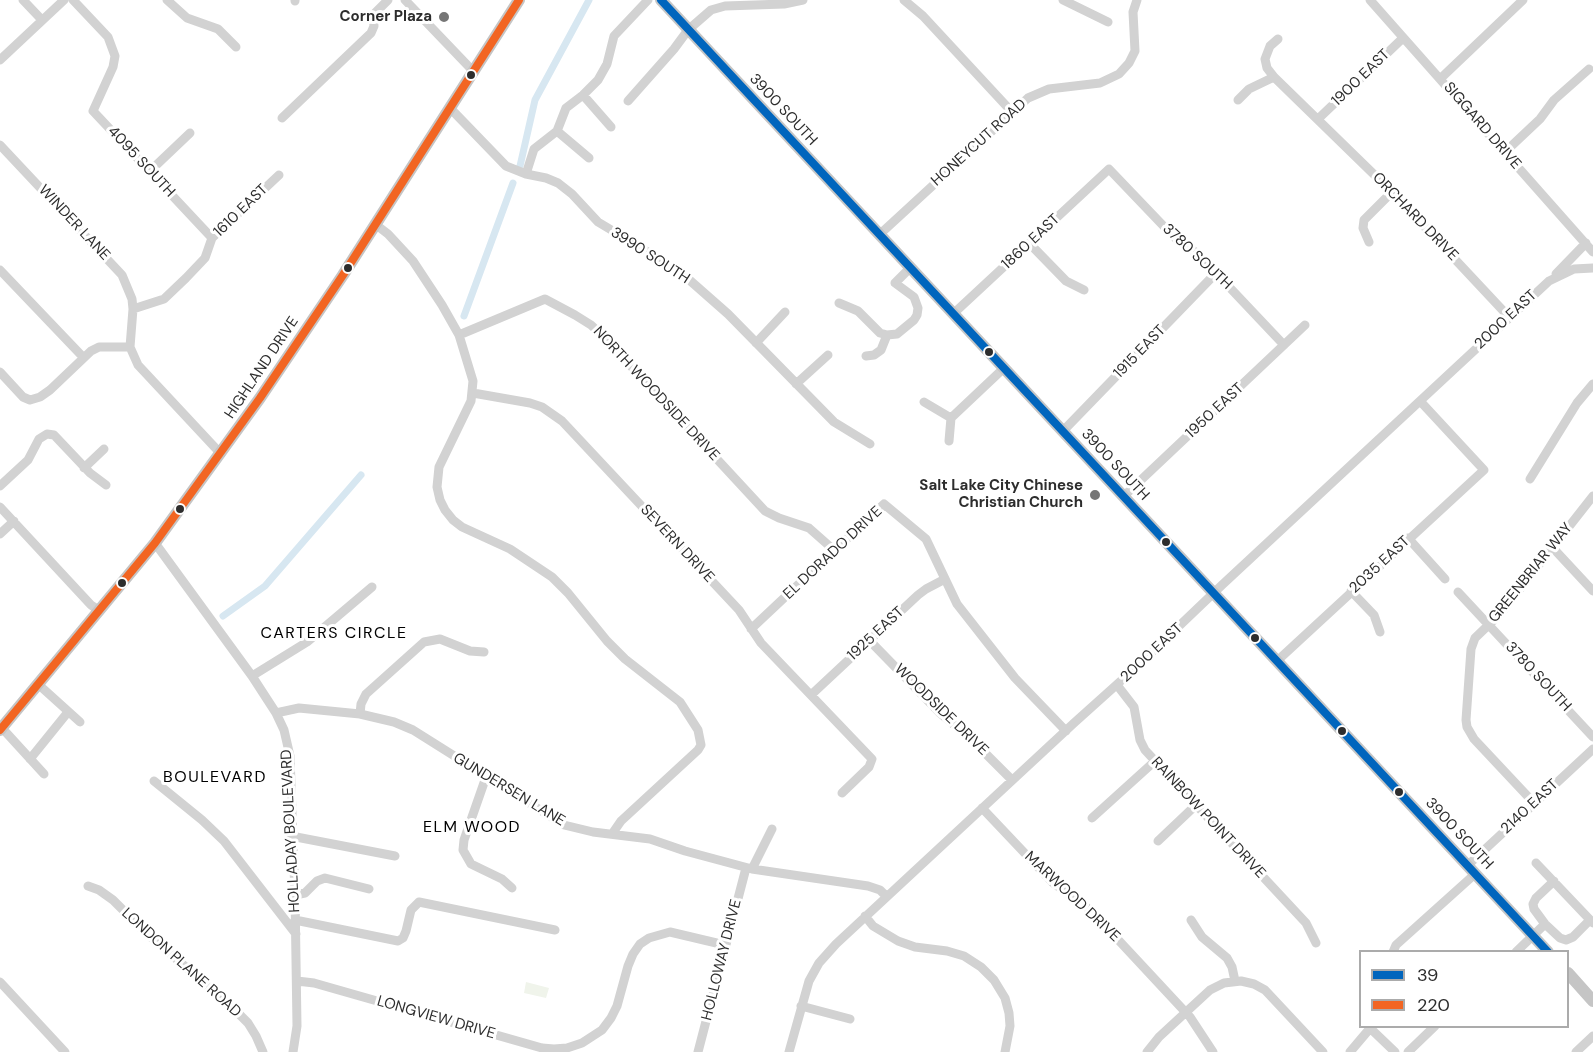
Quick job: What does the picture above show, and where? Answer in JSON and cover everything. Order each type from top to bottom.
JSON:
[{"type":"main road","name":"HIGHLAND DRIVE","points":[[1,729],[155,543],[221,453],[375,224],[519,0]]},
{"type":"main road","name":"3900 SOUTH","points":[[661,0],[1547,950]]},
{"type":"main road","points":[[1569,974],[1593,1001]]},
{"type":"street","points":[[23,0],[42,20]]},
{"type":"street","points":[[0,60],[64,0]]},
{"type":"street","name":"4095 SOUTH","points":[[73,0],[108,38],[115,56],[107,81],[93,111],[212,238]]},
{"type":"street","points":[[167,0],[187,18],[218,29],[236,47]]},
{"type":"street","points":[[282,118],[371,33],[374,26],[374,15],[388,0]]},
{"type":"street","points":[[405,0],[473,71]]},
{"type":"street","points":[[526,174],[534,149],[556,131],[566,108],[583,95],[602,75],[614,36],[648,0]]},
{"type":"street","points":[[628,101],[688,30],[706,13],[721,7],[784,4],[803,0]]},
{"type":"street","points":[[904,0],[923,16],[1012,112]]},
{"type":"street","points":[[1063,0],[1108,22]]},
{"type":"street","name":"HONEYCUT ROAD","points":[[879,235],[1028,98],[1042,91],[1061,87],[1100,83],[1119,74],[1129,63],[1135,51],[1133,12],[1137,0]]},
{"type":"street","name":"SIGGARD DRIVE","points":[[1370,0],[1593,252]]},
{"type":"street","points":[[1440,79],[1523,0]]},
{"type":"street","name":"1900 EAST","points":[[1318,119],[1404,38]]},
{"type":"street","points":[[1238,100],[1249,89],[1274,77],[1267,68],[1265,60],[1270,46],[1278,39]]},
{"type":"street","points":[[1505,152],[1540,119],[1554,100],[1589,69]]},
{"type":"street","name":"ORCHARD DRIVE","points":[[1274,77],[1392,192],[1509,317]]},
{"type":"street","points":[[583,95],[611,127]]},
{"type":"street","name":"3990 SOUTH","points":[[450,108],[507,166],[526,174],[546,178],[565,187],[598,222],[686,277],[841,427],[870,444]]},
{"type":"street","points":[[556,131],[589,158]]},
{"type":"street","points":[[149,172],[190,133]]},
{"type":"street","name":"WINDER LANE","points":[[0,145],[122,275],[130,290],[133,309]]},
{"type":"street","name":"1860 EAST","points":[[953,314],[1109,169]]},
{"type":"street","name":"3780 SOUTH","points":[[1109,169],[1174,237],[1198,254],[1284,345]]},
{"type":"street","name":"1610 EAST","points":[[133,309],[164,299],[205,258],[212,238],[279,176]]},
{"type":"street","points":[[1369,242],[1363,228],[1364,220],[1392,192]]},
{"type":"street","points":[[375,224],[388,234],[412,261],[459,335],[473,381],[473,393],[439,467],[437,487],[445,510],[462,527],[510,549],[531,562],[568,593],[607,641],[625,659],[680,702],[698,730],[700,744],[698,750],[621,821],[612,834]]},
{"type":"street","points":[[1029,243],[1065,281],[1084,290]]},
{"type":"street","name":"2000 EAST","points":[[789,1052],[808,981],[819,963],[865,916],[1117,685],[1553,278],[1586,243]]},
{"type":"street","points":[[839,303],[858,311],[877,331],[887,335],[902,332],[917,315],[918,308],[914,297],[895,283],[910,268]]},
{"type":"street","name":"2000 EAST","points":[[1553,278],[1574,269],[1593,268]]},
{"type":"street","points":[[0,270],[83,357]]},
{"type":"street","name":"1915 EAST","points":[[1063,431],[1216,273]]},
{"type":"street","name":"NORTH WOODSIDE DRIVE","points":[[459,335],[545,299],[576,315],[603,336],[765,511],[810,528],[835,551]]},
{"type":"street","points":[[133,309],[130,347],[138,365],[221,453]]},
{"type":"street","points":[[756,343],[785,312]]},
{"type":"street","name":"1950 EAST","points":[[1124,496],[1305,325]]},
{"type":"street","points":[[866,356],[874,356],[881,350],[887,335]]},
{"type":"street","points":[[0,372],[23,397],[30,400],[50,390],[83,357],[99,347],[130,347]]},
{"type":"street","points":[[796,384],[828,355]]},
{"type":"street","points":[[949,441],[951,418],[1004,368]]},
{"type":"street","points":[[1530,479],[1577,403],[1593,384]]},
{"type":"street","name":"SEVERN DRIVE","points":[[473,393],[530,403],[542,407],[562,421],[739,610],[761,643],[873,761],[842,793]]},
{"type":"street","name":"2035 EAST","points":[[1277,661],[1484,470],[1420,401]]},
{"type":"street","points":[[924,402],[951,418]]},
{"type":"street","points":[[0,486],[28,460],[42,436],[49,434],[56,437],[84,468],[106,484]]},
{"type":"street","points":[[84,468],[104,449]]},
{"type":"street","name":"GREENBRIAR WAY","points":[[1534,803],[1474,739],[1467,727],[1471,649],[1475,638],[1501,613],[1593,496]]},
{"type":"street","name":"EL DORADO DRIVE","points":[[751,629],[884,504],[926,539],[957,604],[1005,665],[1066,731]]},
{"type":"street","points":[[0,507],[100,611]]},
{"type":"street","points":[[0,534],[14,521]]},
{"type":"street","points":[[1408,538],[1445,579]]},
{"type":"street","name":"HOLLADAY BOULEVARD","points":[[155,543],[252,676],[284,730],[290,756],[291,836],[295,895],[297,1026],[293,1052]]},
{"type":"street","points":[[1553,548],[1593,591]]},
{"type":"street","name":"1925 EAST","points":[[811,695],[926,589],[945,579]]},
{"type":"street","points":[[252,676],[307,642],[372,587]]},
{"type":"street","points":[[1351,591],[1374,615],[1380,632]]},
{"type":"street","name":"3780 SOUTH","points":[[1458,592],[1593,737]]},
{"type":"street","points":[[360,714],[361,704],[366,694],[424,642],[440,639],[470,651],[484,652]]},
{"type":"street","name":"WOODSIDE DRIVE","points":[[869,640],[940,713],[972,740],[1012,780]]},
{"type":"street","points":[[39,685],[80,723]]},
{"type":"street","name":"RAINBOW POINT DRIVE","points":[[1117,685],[1134,706],[1140,740],[1155,761],[1306,922],[1316,944]]},
{"type":"street","name":"GUNDERSEN LANE","points":[[276,713],[299,708],[360,714],[394,722],[413,730],[564,825],[593,832],[650,839],[749,868],[868,886],[880,890],[886,896]]},
{"type":"street","points":[[30,759],[68,712]]},
{"type":"street","points":[[1,729],[44,774]]},
{"type":"street","name":"2140 EAST","points":[[1394,950],[1534,803],[1593,749]]},
{"type":"street","points":[[1092,818],[1155,761]]},
{"type":"street","points":[[486,777],[464,840],[463,850],[471,864],[502,879],[512,888]]},
{"type":"street","points":[[154,781],[224,841],[296,934]]},
{"type":"street","points":[[1158,841],[1196,805]]},
{"type":"street","name":"MARWOOD DRIVE","points":[[982,808],[1048,879],[1092,912],[1186,1012],[1206,1038],[1213,1052]]},
{"type":"street","name":"HOLLOWAY DRIVE","points":[[698,1052],[725,945],[749,868],[772,829]]},
{"type":"street","points":[[291,836],[395,856]]},
{"type":"street","points":[[1536,863],[1554,881],[1592,921],[1566,940],[1560,938],[1545,924],[1534,909],[1533,904],[1536,898],[1554,881]]},
{"type":"street","points":[[295,895],[305,893],[317,881],[325,878],[369,889]]},
{"type":"street","name":"LONDON PLANE ROAD","points":[[88,886],[99,890],[113,900],[144,932],[233,1008],[248,1023],[263,1052]]},
{"type":"street","points":[[295,920],[398,941],[403,938],[406,931],[411,910],[419,902],[555,930]]},
{"type":"street","points":[[865,916],[873,926],[898,941],[915,947],[947,951],[964,956],[981,967],[1005,998],[1010,1026],[1005,1052]]},
{"type":"street","points":[[1191,920],[1202,937],[1230,962],[1235,981]]},
{"type":"street","points":[[1517,950],[1545,924]]},
{"type":"street","name":"LONGVIEW DRIVE","points":[[297,981],[314,983],[542,1048],[567,1048],[582,1043],[602,1030],[611,1018],[633,954],[640,944],[649,938],[670,932],[725,945]]},
{"type":"street","points":[[1147,1052],[1186,1012],[1215,987],[1235,981],[1254,984],[1265,990],[1323,1052]]},
{"type":"street","points":[[0,982],[65,1052]]},
{"type":"street","points":[[801,1006],[850,1019]]},
{"type":"street","points":[[1350,1052],[1372,1028],[1395,1052]]},
{"type":"street","points":[[1408,1052],[1433,1028]]},
{"type":"street","points":[[1576,1052],[1593,1036]]},
{"type":"shaded area","points":[[526,982],[549,988],[546,998],[524,993]]},
{"type":"waterway","points":[[520,166],[535,100],[589,0]]},
{"type":"waterway","points":[[464,316],[513,183]]},
{"type":"waterway","points":[[223,616],[265,586],[361,475]]},
{"type":"transit line","name":"220","points":[[0,730],[155,543],[260,398],[343,275],[519,0]]},
{"type":"transit line","name":"39","points":[[661,0],[1546,950]]},
{"type":"place","name":"Corner Plaza","points":[[444,17]]},
{"type":"place","name":"Salt Lake City Chinese Christian Church","points":[[1095,495]]},
{"type":"district","name":"CARTERS CIRCLE","points":[[334,634]]},
{"type":"district","name":"BOULEVARD","points":[[215,778]]},
{"type":"district","name":"ELM WOOD","points":[[472,828]]}]
